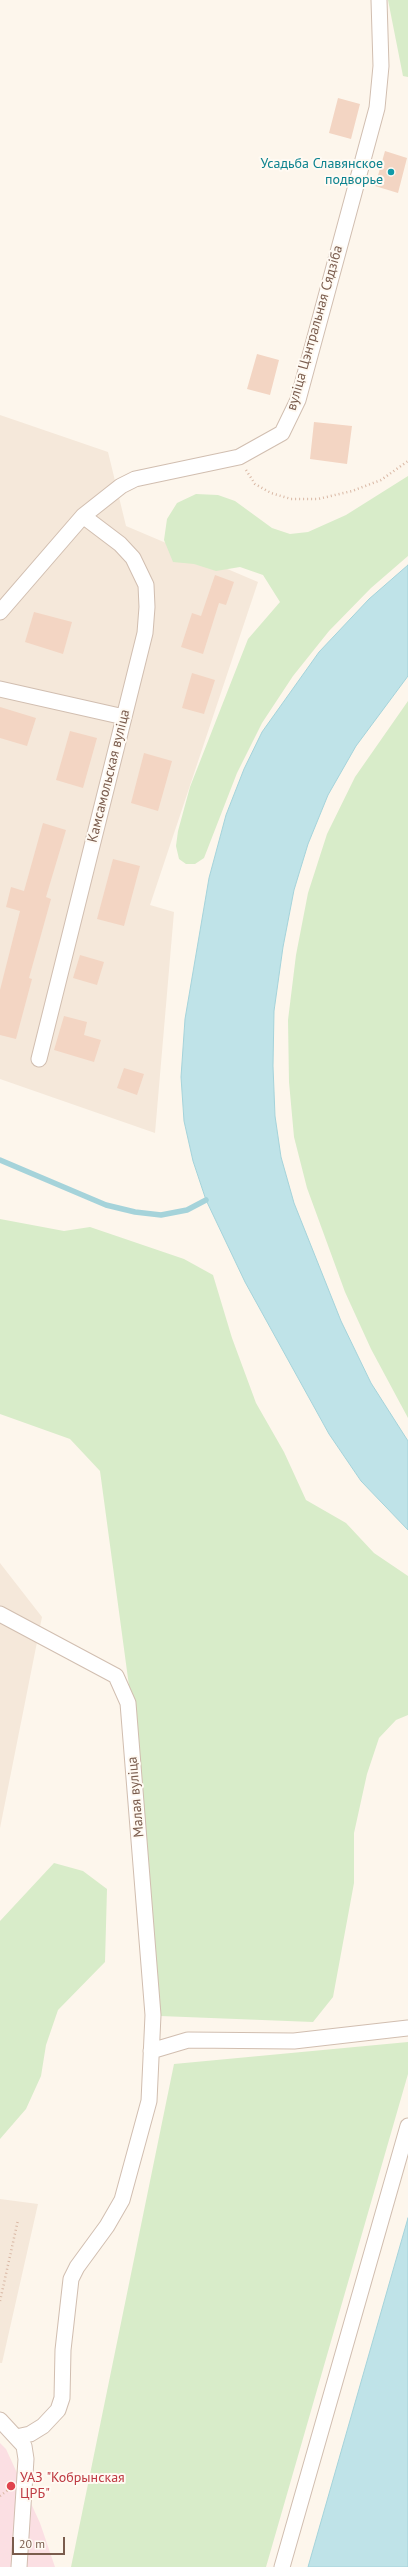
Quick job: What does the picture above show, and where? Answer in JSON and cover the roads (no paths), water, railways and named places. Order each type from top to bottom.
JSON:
[{"type":"street","name":"вуліца Цэнтральная Сядзіба","points":[[0,612],[83,516],[121,486],[135,479],[240,457],[282,433],[298,400],[377,108],[381,66],[379,0]]},
{"type":"street","name":"Камсамольская вуліца","points":[[39,1059],[145,633],[147,607],[146,585],[133,558],[120,544],[83,516]]},
{"type":"street","points":[[0,689],[124,717]]},
{"type":"street","name":"Малая вуліца","points":[[0,1614],[116,1676],[128,1703],[153,2015],[149,2101],[122,2200],[71,2279],[63,2350],[62,2398],[58,2410],[43,2426],[30,2434],[16,2437]]},
{"type":"street","points":[[151,2051],[188,2040],[294,2041],[408,2028]]},
{"type":"street","points":[[282,2567],[408,2126]]},
{"type":"street","points":[[0,2420],[24,2446],[26,2459],[19,2567]]},
{"type":"water","points":[[408,565],[408,676],[356,746],[328,795],[308,844],[294,890],[283,947],[274,1011],[273,1066],[275,1116],[281,1157],[294,1203],[341,1321],[371,1383],[408,1441],[408,1530],[361,1481],[329,1434],[245,1282],[206,1200],[193,1161],[184,1121],[181,1077],[185,1019],[209,878],[226,815],[244,769],[262,732],[319,652],[369,599]]},
{"type":"water","points":[[408,2218],[408,2567],[308,2567]]},
{"type":"waterway","points":[[0,1160],[106,1205],[135,1212],[161,1215],[187,1210],[206,1200]]},
{"type":"place","name":"Усадьба Славянское подворье","points":[[391,172]]},
{"type":"place","name":"УАЗ \"Кобрынская ЦРБ\"","points":[[11,2486]]}]
